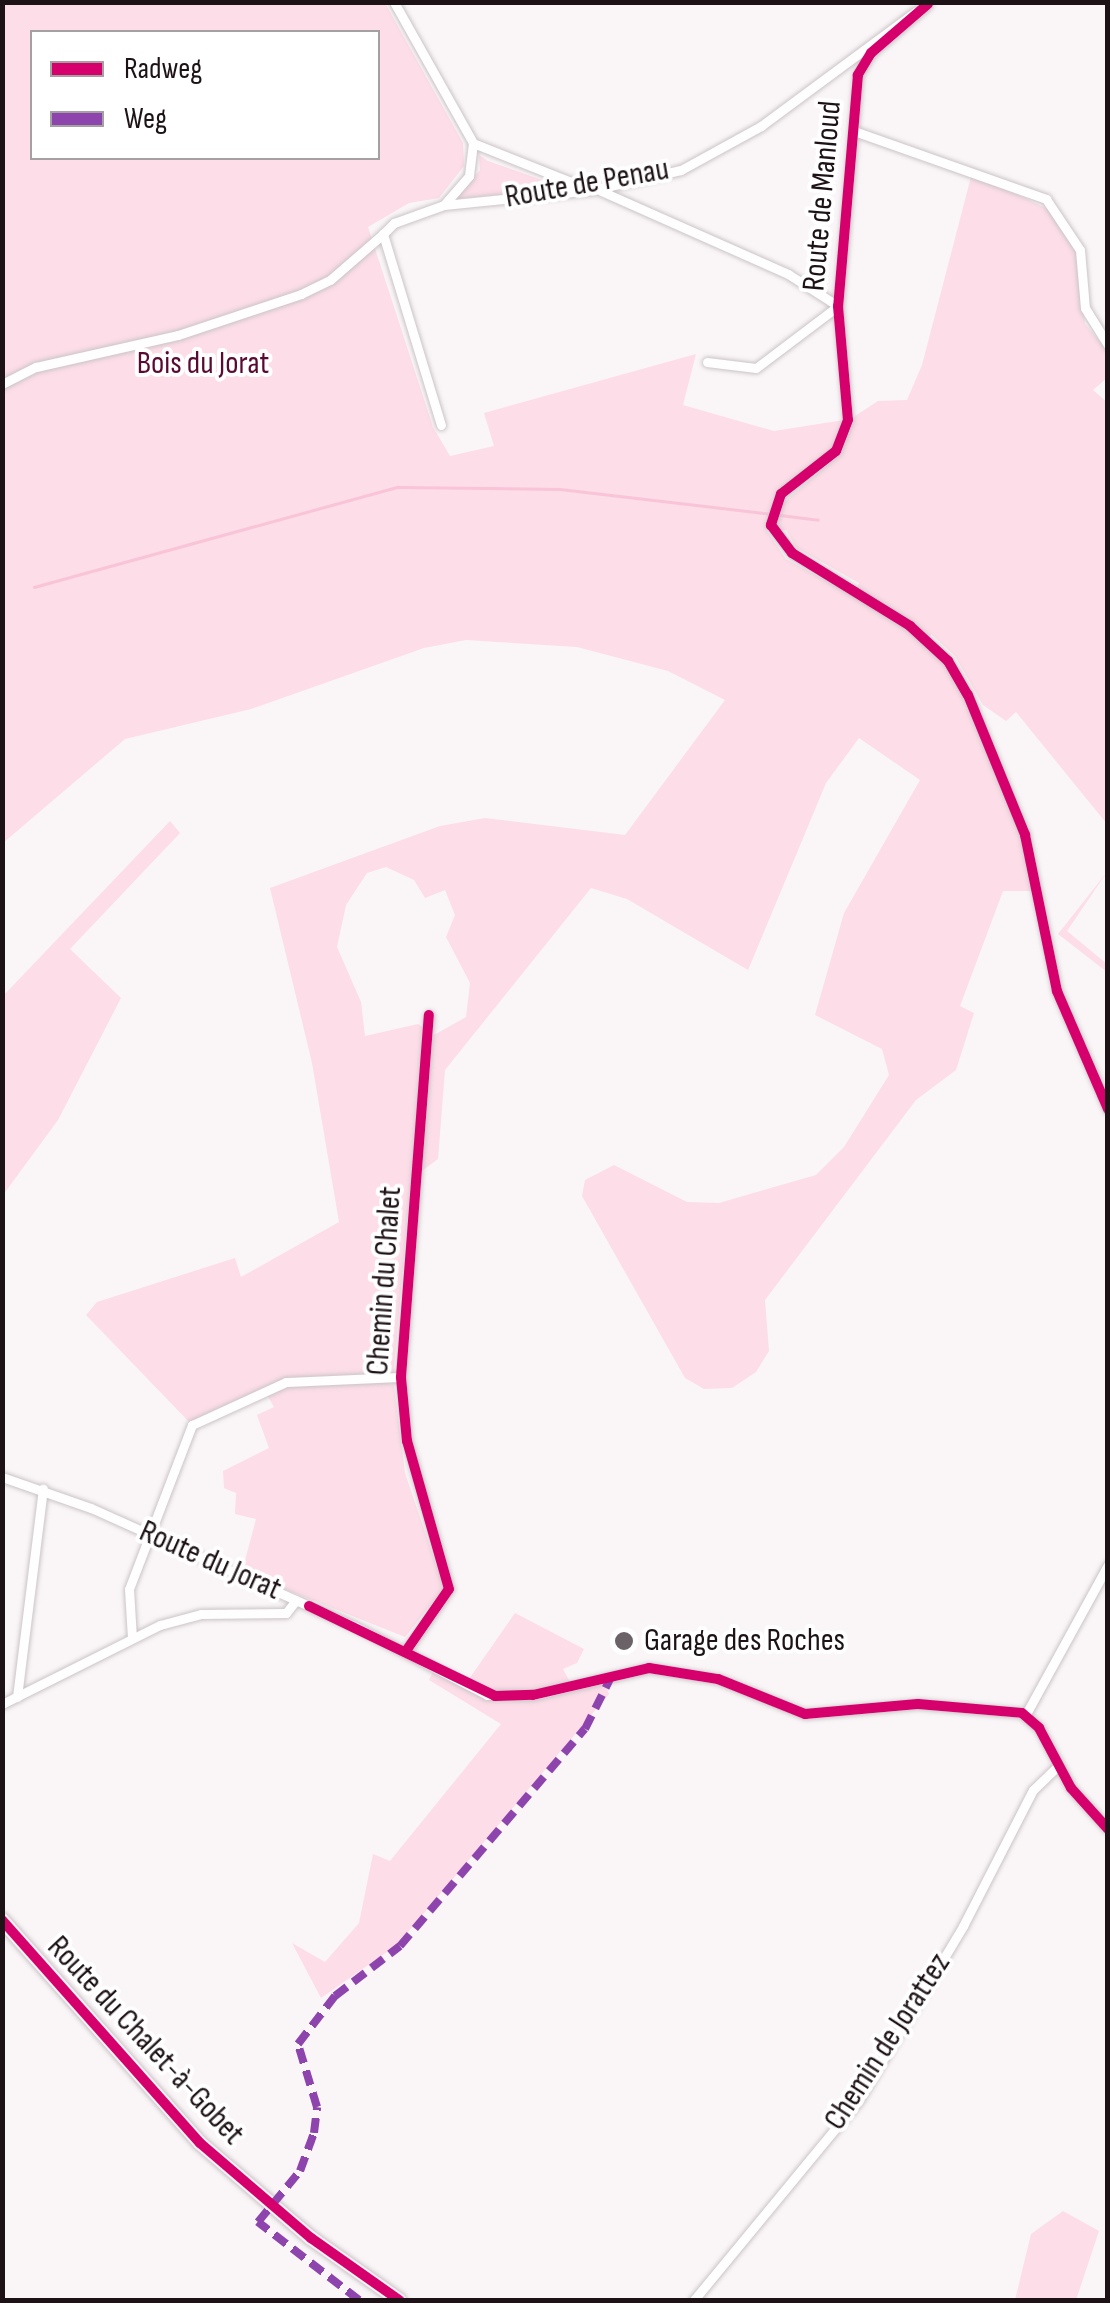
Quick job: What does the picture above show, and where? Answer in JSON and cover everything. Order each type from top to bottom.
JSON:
[{"type":"main road","name":"Route du Chalet-à-Gobet","points":[[2,1920],[200,2143],[311,2238],[399,2300]]},
{"type":"street","points":[[394,2],[472,143],[469,176],[444,206]]},
{"type":"street","name":"Route de Manloud","points":[[928,3],[864,61],[838,306],[845,435],[774,505],[773,531],[792,553],[910,626],[948,661],[968,695],[1026,835],[1056,990],[1108,1109]]},
{"type":"street","name":"Route de Penau","points":[[2,384],[36,367],[178,335],[301,294],[330,280],[412,213],[592,190],[656,177],[709,157],[761,126],[928,3]]},
{"type":"street","name":"Route de Manloud","points":[[854,130],[1046,198],[1080,250],[1085,308],[1108,346]]},
{"type":"street","points":[[472,143],[788,274],[838,306],[756,368],[707,362]]},
{"type":"street","points":[[383,234],[442,425]]},
{"type":"street","name":"Chemin du Chalet","points":[[406,1651],[445,1599],[449,1580],[408,1441],[401,1377],[430,1015]]},
{"type":"street","points":[[132,1638],[126,1600],[198,1420],[286,1382],[401,1377]]},
{"type":"street","name":"Route du Jorat","points":[[2,1476],[152,1535],[406,1651],[468,1688],[505,1698],[649,1668],[718,1679],[805,1714],[918,1704],[1026,1714]]},
{"type":"street","points":[[17,1696],[43,1489]]},
{"type":"street","points":[[1108,1565],[1026,1714],[1042,1732],[1056,1768],[1108,1829]]},
{"type":"street","points":[[2,1704],[132,1638],[190,1616],[286,1613],[296,1600]]},
{"type":"street","name":"Chemin de Jorattez","points":[[694,2300],[858,2101],[964,1926],[1033,1790],[1056,1768]]},
{"type":"green space","name":"Bois du Jorat","points":[[3,3],[385,3],[463,143],[464,166],[439,198],[409,203],[368,227],[433,427],[450,456],[494,446],[484,413],[696,354],[683,405],[774,431],[844,420],[833,447],[778,492],[773,502],[782,504],[840,455],[855,416],[878,401],[907,400],[922,365],[972,173],[1054,212],[1076,252],[1085,324],[1107,350],[1107,378],[1093,390],[1108,403],[1107,824],[1016,712],[1006,721],[983,705],[955,656],[931,634],[928,642],[948,661],[1001,769],[1038,891],[1003,891],[960,1006],[974,1013],[956,1070],[916,1100],[765,1300],[769,1351],[756,1372],[732,1388],[704,1389],[685,1378],[582,1196],[585,1180],[614,1165],[687,1202],[719,1203],[816,1175],[844,1147],[889,1075],[882,1049],[815,1015],[844,913],[920,780],[859,738],[826,783],[748,970],[627,899],[591,888],[445,1070],[438,1159],[411,1179],[393,1378],[405,1473],[444,1588],[405,1637],[242,1572],[256,1519],[235,1514],[236,1493],[224,1488],[223,1471],[269,1448],[257,1415],[274,1407],[263,1388],[192,1425],[86,1315],[97,1302],[235,1258],[241,1277],[339,1222],[312,1063],[270,888],[440,826],[485,818],[625,835],[725,700],[668,671],[577,647],[466,640],[424,648],[251,709],[125,739],[3,843]],"holes":[[[766,530],[786,530],[797,548],[859,583],[853,596],[786,559]],[[386,867],[414,880],[425,898],[445,890],[455,915],[446,937],[470,983],[466,1017],[434,1035],[418,1024],[365,1036],[361,1002],[337,947],[346,905],[367,873]]]},
{"type":"green space","points":[[479,155],[565,188],[456,199],[480,170]]},
{"type":"green space","points":[[170,821],[180,833],[70,949],[121,998],[58,1120],[3,1195],[3,996]]},
{"type":"green space","points":[[1107,872],[1067,931],[1107,964],[1107,972],[1058,934]]},
{"type":"green space","points":[[515,1613],[584,1649],[577,1663],[563,1669],[572,1686],[604,1680],[609,1694],[397,1945],[321,1998],[292,1943],[325,1962],[359,1923],[373,1854],[390,1861],[501,1724],[429,1680],[437,1663],[469,1679]]},
{"type":"green space","points":[[1063,2211],[1099,2231],[1076,2300],[1015,2300],[1031,2234]]},
{"type":"waterway","points":[[34,587],[398,487],[560,489],[772,514]]},
{"type":"waterway","points":[[780,515],[818,520]]},
{"type":"marked path","points":[[359,2300],[258,2222],[300,2171],[314,2133],[317,2107],[298,2044],[335,1996],[400,1946],[585,1729],[613,1673]]},
{"type":"cycle path","points":[[928,4],[871,53],[858,75],[838,306],[848,420],[836,451],[781,494],[771,525],[792,553],[910,626],[948,661],[968,695],[1025,835],[1057,991],[1108,1109]]},
{"type":"cycle path","points":[[406,1651],[449,1589],[407,1441],[401,1377],[429,1015]]},
{"type":"cycle path","points":[[309,1606],[495,1696],[533,1695],[649,1668],[718,1679],[805,1714],[918,1704],[1022,1713],[1039,1728],[1071,1788],[1108,1829]]},
{"type":"cycle path","points":[[2,1920],[200,2143],[311,2238],[399,2300]]},
{"type":"place","name":"Garage des Roches","points":[[624,1641]]}]
